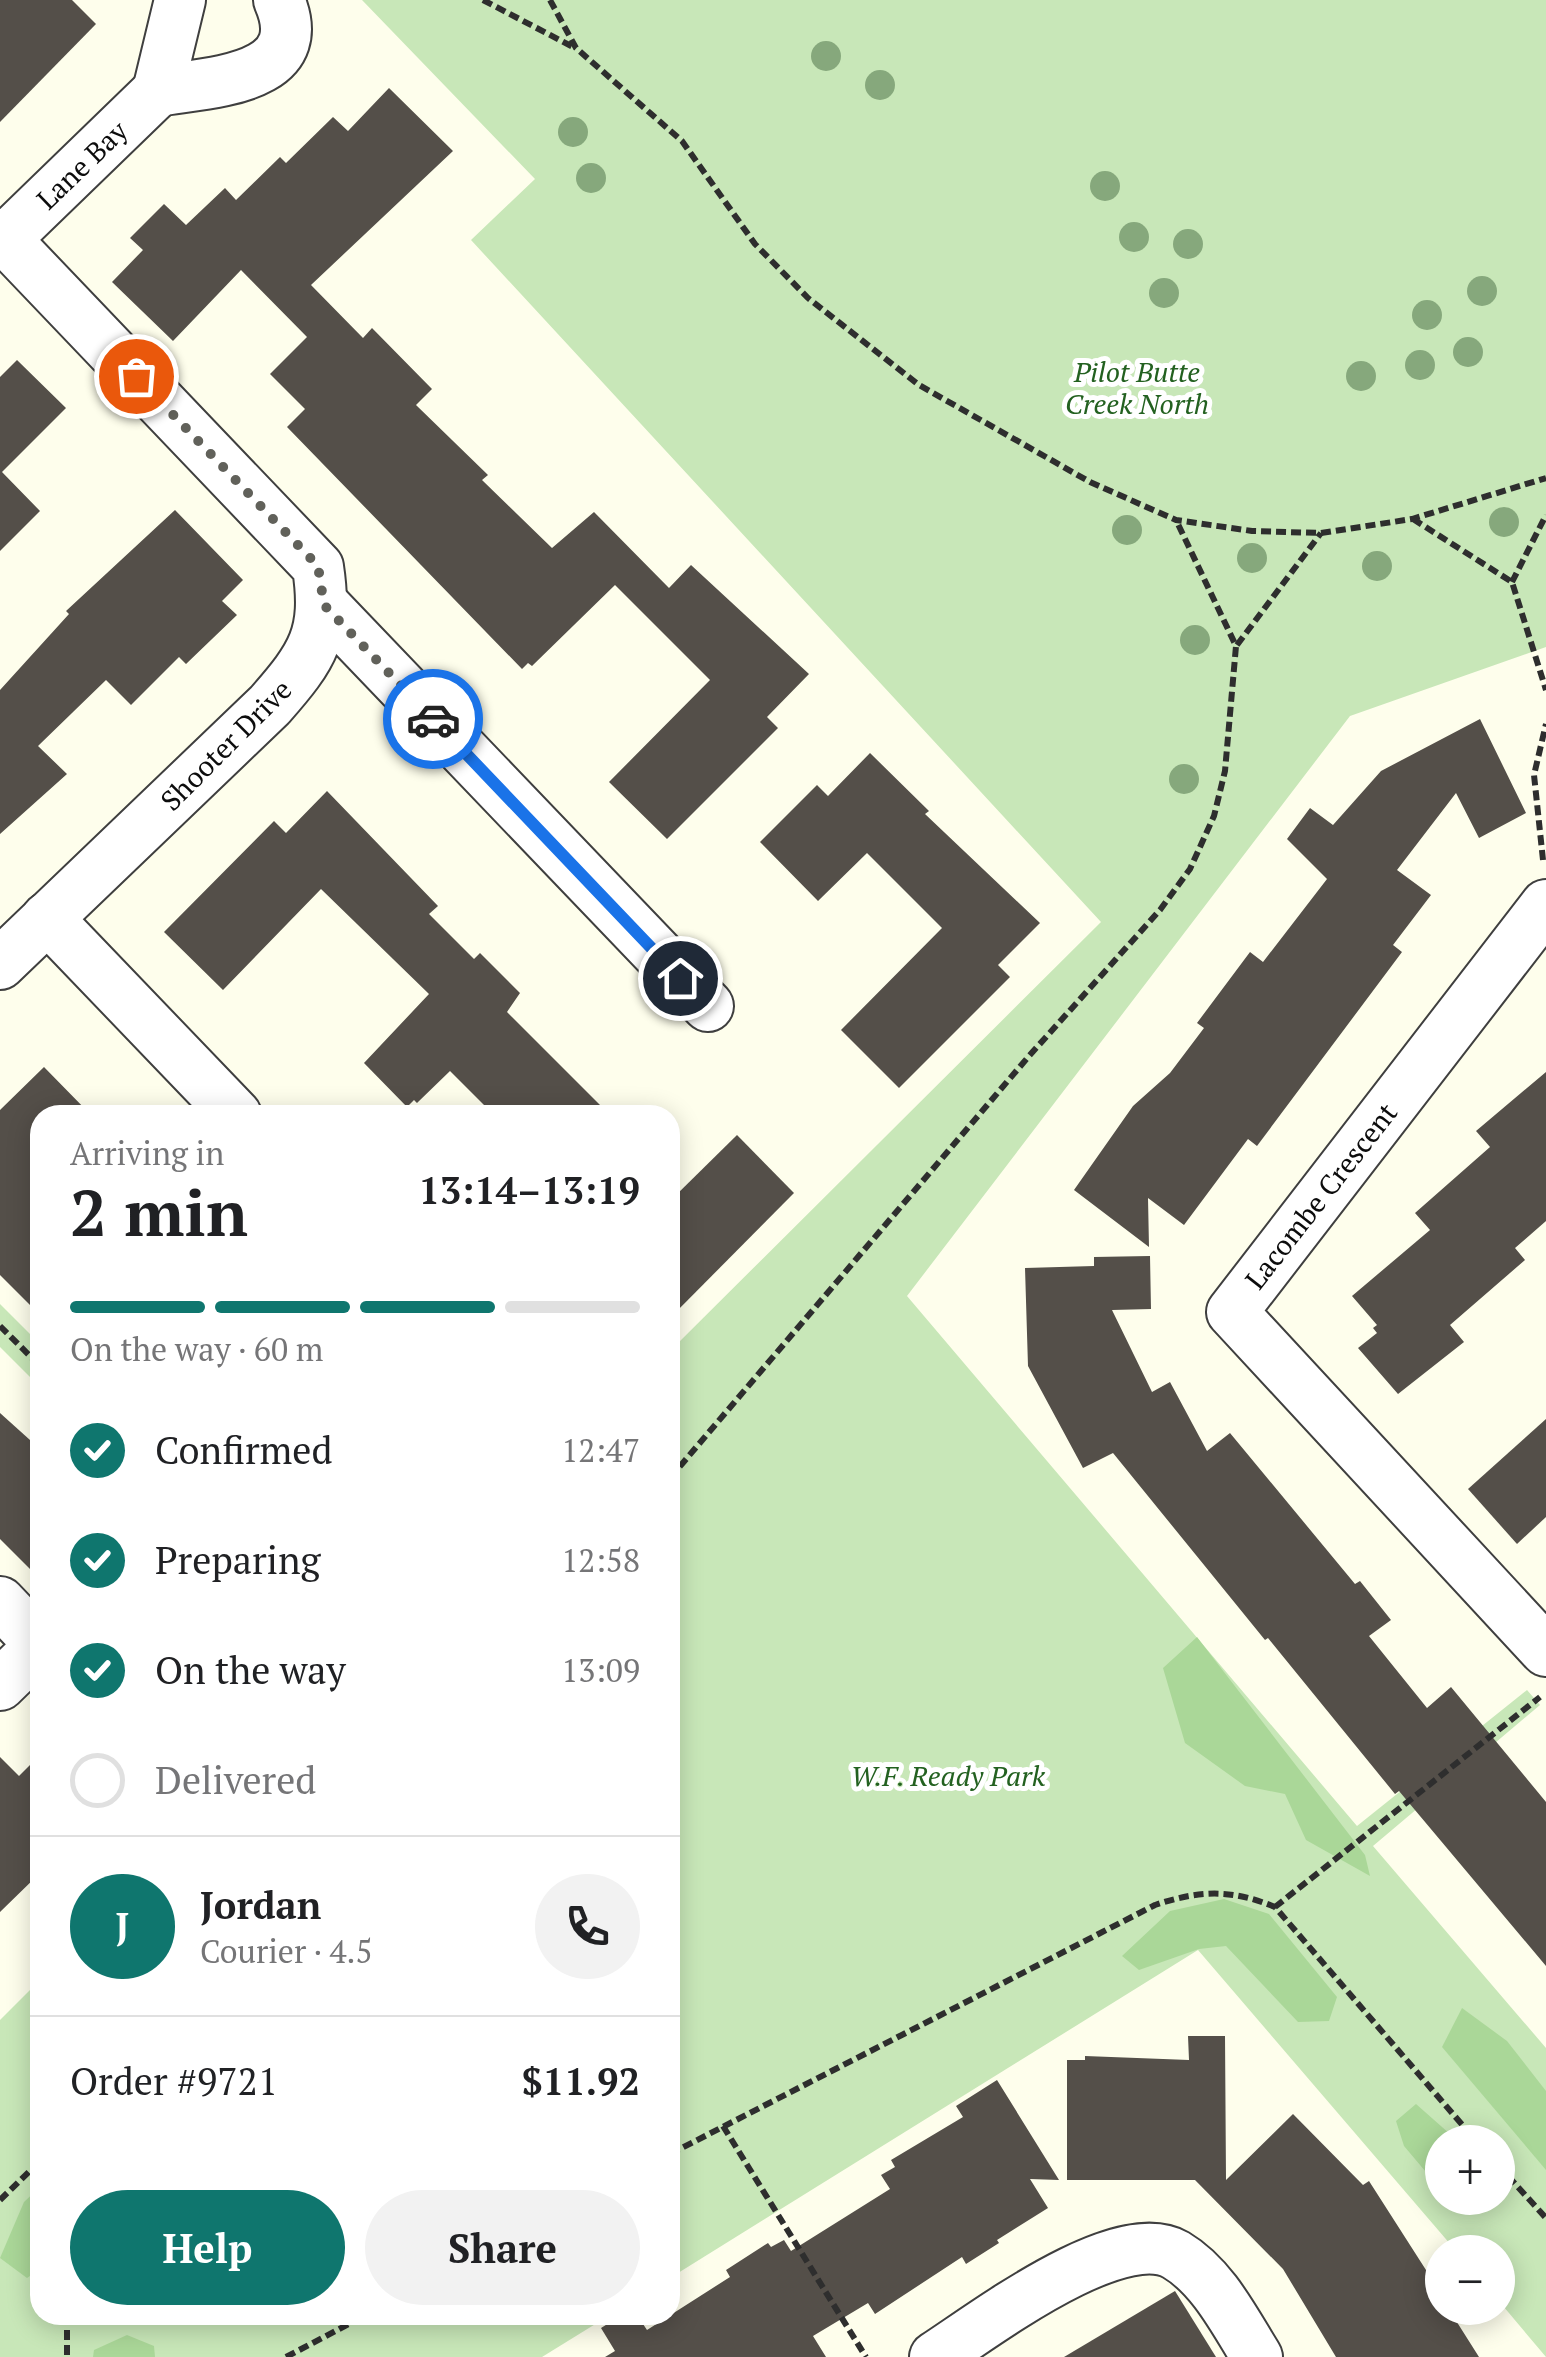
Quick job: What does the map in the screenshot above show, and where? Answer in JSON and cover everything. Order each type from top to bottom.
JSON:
[{"type":"street","points":[[180,0],[158,91],[256,74],[280,47],[285,29],[279,0]]},
{"type":"street","name":"Lane Bay","points":[[2,239],[158,91]]},
{"type":"street","points":[[2,239],[318,566],[324,605],[708,1006]]},
{"type":"street","name":"Shooter Drive","points":[[0,964],[270,705],[309,661],[324,605]]},
{"type":"street","name":"Lacombe Crescent","points":[[1546,905],[1232,1312],[1546,1651]]},
{"type":"street","points":[[47,918],[226,1105]]},
{"type":"street","points":[[0,1602],[30,1634]]},
{"type":"street","points":[[0,1686],[30,1655]]},
{"type":"street","points":[[935,2357],[1069,2270],[1122,2252],[1174,2253],[1212,2286],[1257,2357]]},
{"type":"path","points":[[483,0],[576,48],[682,141],[755,244],[808,298],[919,385],[1016,444],[1176,520],[1252,531],[1321,533],[1412,518],[1546,478]]},
{"type":"path","points":[[550,0],[576,48]]},
{"type":"path","points":[[1512,582],[1546,515]]},
{"type":"path","points":[[1412,518],[1512,582],[1546,690]]},
{"type":"path","points":[[680,1466],[1029,1056],[1160,910],[1190,868],[1214,816],[1225,771],[1236,646],[1176,520]]},
{"type":"path","points":[[1236,646],[1321,533]]},
{"type":"path","points":[[1546,724],[1534,788],[1546,873]]},
{"type":"path","points":[[0,1326],[30,1356]]},
{"type":"path","points":[[1275,1907],[1546,1693]]},
{"type":"path","points":[[680,2149],[1155,1905],[1191,1893],[1216,1891],[1244,1895],[1275,1907],[1462,2125]]},
{"type":"path","points":[[722,2126],[866,2357]]},
{"type":"path","points":[[0,2200],[30,2171]]},
{"type":"path","points":[[1515,2184],[1546,2218]]},
{"type":"path","points":[[67,2325],[67,2357]]},
{"type":"path","points":[[286,2357],[347,2325]]},
{"type":"green space","name":"Pilot Butte Creek North","points":[[362,0],[1546,0],[1546,647],[1350,716],[907,1296],[1357,1826],[1527,1690],[1540,1705],[1373,1846],[1546,2048],[1546,2357],[1515,2320],[1515,2235],[1442,2235],[1425,2215],[1515,2215],[1515,2125],[1425,2125],[1425,2215],[1198,1950],[680,2272],[680,1341],[1101,922],[471,240],[535,179]]},
{"type":"green space","points":[[0,1304],[30,1334],[30,1377],[0,1347]]},
{"type":"green space","points":[[1197,1637],[1365,1855],[1370,1876],[1306,1840],[1285,1794],[1245,1786],[1185,1743],[1163,1668]]},
{"type":"green space","points":[[1224,1899],[1269,1914],[1337,1997],[1329,2021],[1298,2022],[1226,1946],[1199,1949],[1139,1970],[1122,1956],[1170,1911]]},
{"type":"green space","points":[[30,1990],[30,2325],[594,2325],[542,2357],[0,2357],[0,2020]]},
{"type":"green space","points":[[1462,2008],[1507,2041],[1546,2091],[1546,2170],[1515,2133],[1515,2125],[1508,2125],[1442,2047]]},
{"type":"green space","points":[[1416,2104],[1440,2125],[1425,2125],[1425,2171],[1404,2146],[1396,2121]]},
{"type":"green space","points":[[30,2196],[27,2278],[0,2258]]},
{"type":"green space","points":[[127,2335],[154,2346],[155,2357],[93,2357],[94,2350]]},
{"type":"building","points":[[0,0],[72,0],[96,24],[0,122]]},
{"type":"building","points":[[389,88],[453,151],[311,285],[363,338],[372,328],[432,389],[416,405],[488,475],[482,480],[552,548],[594,512],[669,588],[691,565],[809,674],[767,717],[778,728],[667,839],[609,782],[710,680],[615,585],[532,666],[528,663],[522,669],[287,427],[305,409],[270,374],[307,337],[241,270],[173,341],[112,282],[143,250],[130,238],[164,204],[186,225],[225,188],[236,200],[280,157],[286,163],[333,117],[348,131]]},
{"type":"building","points":[[17,360],[66,408],[2,472],[40,511],[0,551],[0,377]]},
{"type":"building","points":[[175,510],[243,580],[222,601],[237,615],[186,664],[179,657],[131,705],[106,680],[38,746],[67,774],[0,834],[0,690],[69,614],[66,611]]},
{"type":"building","points":[[1480,719],[1526,813],[1479,838],[1456,793],[1397,870],[1431,895],[1393,945],[1402,952],[1257,1146],[1248,1139],[1184,1225],[1148,1198],[1149,1247],[1074,1190],[1133,1106],[1170,1073],[1204,1028],[1197,1023],[1250,952],[1263,962],[1327,879],[1287,839],[1310,808],[1333,825],[1381,771]]},
{"type":"building","points":[[870,753],[929,811],[925,814],[1040,923],[998,965],[1010,977],[899,1088],[841,1030],[942,928],[867,853],[818,901],[760,842],[817,785],[828,796]]},
{"type":"building","points":[[327,791],[438,906],[429,914],[474,959],[480,953],[520,993],[507,1012],[600,1105],[484,1105],[450,1071],[417,1103],[414,1100],[405,1105],[364,1063],[429,994],[321,889],[223,990],[164,932],[274,821],[286,833]]},
{"type":"building","points":[[44,1067],[81,1105],[30,1105],[30,1305],[0,1275],[0,1110]]},
{"type":"building","points":[[1546,1072],[1546,1221],[1515,1248],[1525,1260],[1450,1325],[1464,1342],[1398,1394],[1358,1348],[1377,1333],[1373,1328],[1377,1325],[1352,1296],[1430,1230],[1415,1213],[1490,1147],[1476,1131]]},
{"type":"building","points":[[737,1135],[794,1193],[680,1308],[680,1191]]},
{"type":"building","points":[[1150,1256],[1151,1309],[1112,1310],[1152,1392],[1170,1382],[1207,1451],[1230,1433],[1355,1584],[1360,1581],[1391,1620],[1369,1636],[1427,1708],[1451,1687],[1546,1802],[1546,1966],[1399,1791],[1395,1794],[1268,1638],[1265,1640],[1113,1453],[1083,1468],[1028,1366],[1025,1268],[1094,1266],[1094,1257]]},
{"type":"building","points":[[0,1413],[30,1440],[30,1569],[0,1539]]},
{"type":"building","points":[[1546,1419],[1546,1517],[1517,1544],[1468,1489]]},
{"type":"building","points":[[0,1757],[19,1776],[30,1765],[30,1883],[0,1912]]},
{"type":"building","points":[[1188,2036],[1225,2036],[1226,2180],[1293,2114],[1363,2185],[1369,2181],[1425,2268],[1425,2325],[1459,2325],[1479,2357],[1336,2357],[1283,2269],[1195,2180],[1067,2180],[1067,2060],[1085,2060],[1085,2056],[1189,2060]]},
{"type":"building","points":[[997,2080],[1059,2180],[1030,2179],[1048,2208],[966,2264],[962,2257],[875,2314],[868,2303],[813,2336],[826,2357],[605,2357],[615,2351],[601,2328],[606,2325],[644,2325],[647,2330],[655,2325],[680,2325],[680,2309],[730,2277],[726,2270],[768,2243],[771,2247],[784,2240],[791,2251],[890,2189],[881,2175],[895,2167],[891,2160],[963,2117],[956,2106]]},
{"type":"building","points":[[1175,2291],[1216,2357],[1064,2357]]},
{"type":"way so far","points":[[136,376],[318,566],[324,605],[433,719]]},
{"type":"route","points":[[433,719],[680,978]]},
{"type":"park label","name":"W.F. Ready Park","points":[[948,1776]]}]
